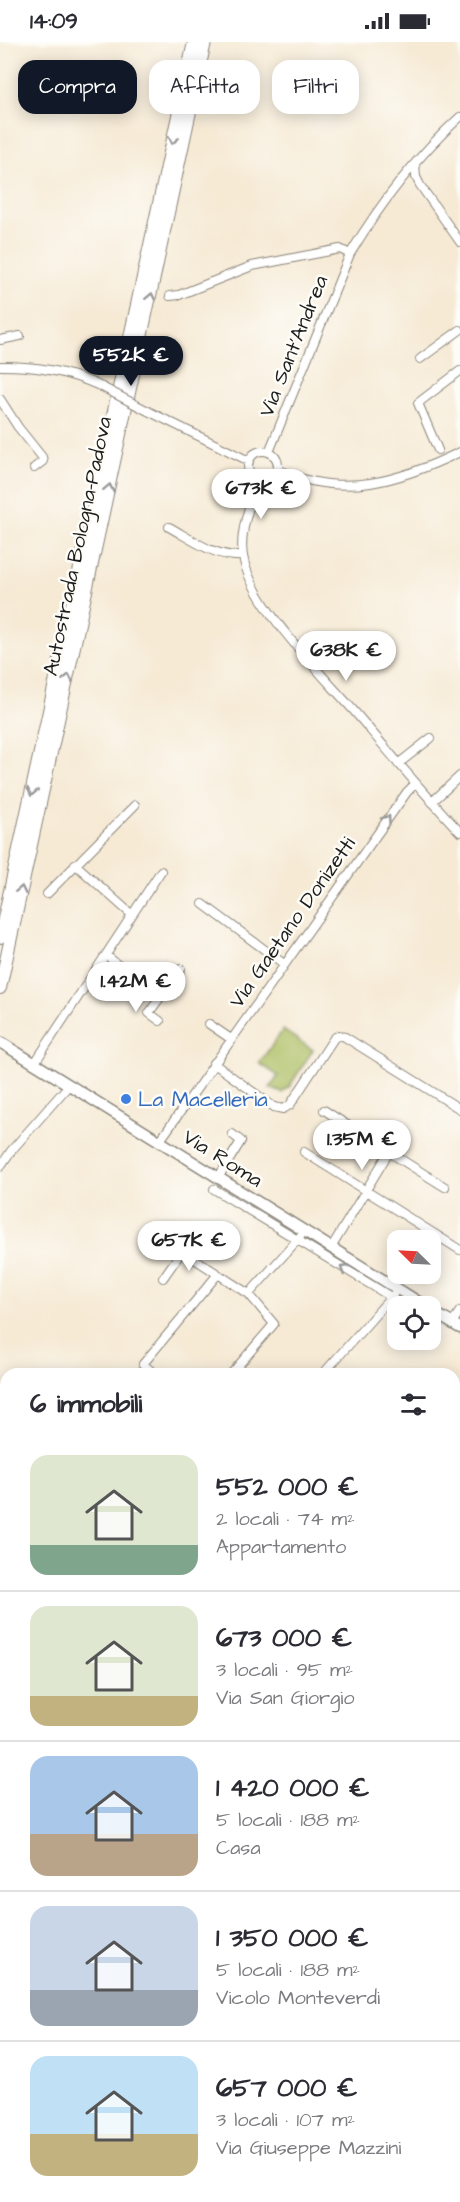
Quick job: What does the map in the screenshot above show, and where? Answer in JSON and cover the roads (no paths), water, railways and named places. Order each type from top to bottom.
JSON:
[{"type":"highway","name":"Autostrada Bologna-Padova","points":[[0,937],[194,42]]},
{"type":"highway","name":"Autostrada Bologna-Padova","points":[[0,988],[205,42]]},
{"type":"main road","name":"Via Roma","points":[[0,1042],[159,1142],[216,1184],[301,1236],[331,1248],[401,1296]]},
{"type":"main road","points":[[441,1317],[456,1326]]},
{"type":"street","name":"Via Sant'Andrea","points":[[269,452],[350,254],[400,181],[460,117]]},
{"type":"street","points":[[412,167],[416,183],[460,242]]},
{"type":"street","points":[[400,181],[416,183]]},
{"type":"street","name":"Via Sant'Andrea","points":[[170,296],[179,295],[252,266],[340,249],[350,254]]},
{"type":"street","points":[[420,359],[460,330]]},
{"type":"street","points":[[0,340],[20,336]]},
{"type":"street","points":[[0,366],[27,366],[55,370],[79,377],[249,461]]},
{"type":"street","points":[[438,450],[418,403],[460,371]]},
{"type":"street","points":[[0,399],[18,427],[42,457],[43,461],[34,468]]},
{"type":"street","points":[[269,452],[276,460],[278,469],[276,474],[268,480],[259,480],[251,475],[249,461],[258,453],[269,452]]},
{"type":"street","points":[[278,469],[327,483],[374,484],[402,477],[460,452]]},
{"type":"street","points":[[259,480],[243,536],[243,556],[253,589],[415,784],[460,832]]},
{"type":"street","points":[[169,526],[206,548],[226,555],[243,556]]},
{"type":"street","points":[[398,764],[432,738]]},
{"type":"street","points":[[432,802],[460,776]]},
{"type":"street","name":"Via Gaetano Donizetti","points":[[159,1142],[213,1063],[415,784]]},
{"type":"street","points":[[47,894],[135,805]]},
{"type":"street","points":[[75,864],[131,914]]},
{"type":"street","points":[[34,1064],[131,914],[161,872]]},
{"type":"street","points":[[203,904],[284,964]]},
{"type":"street","points":[[106,955],[159,999]]},
{"type":"street","points":[[160,1022],[149,1013],[181,969]]},
{"type":"street","points":[[209,1024],[231,1039]]},
{"type":"street","points":[[213,1063],[274,1107],[283,1109],[290,1105],[334,1038],[339,1035],[460,1109]]},
{"type":"street","points":[[0,1167],[69,1085]]},
{"type":"street","points":[[324,1110],[446,1187]]},
{"type":"street","points":[[216,1184],[241,1141],[232,1134]]},
{"type":"street","points":[[304,1152],[460,1250]]},
{"type":"street","points":[[331,1248],[389,1152]]},
{"type":"street","points":[[249,1294],[301,1236]]},
{"type":"street","name":"Via Roma","points":[[301,1236],[394,1293]]},
{"type":"street","points":[[163,1278],[182,1251],[249,1294],[274,1324],[236,1368]]},
{"type":"street","points":[[148,1368],[143,1364],[218,1274]]},
{"type":"street","points":[[328,1368],[394,1293]]},
{"type":"street","points":[[456,1326],[460,1311]]},
{"type":"place","name":"La Macelleria","points":[[126,1099]]}]
